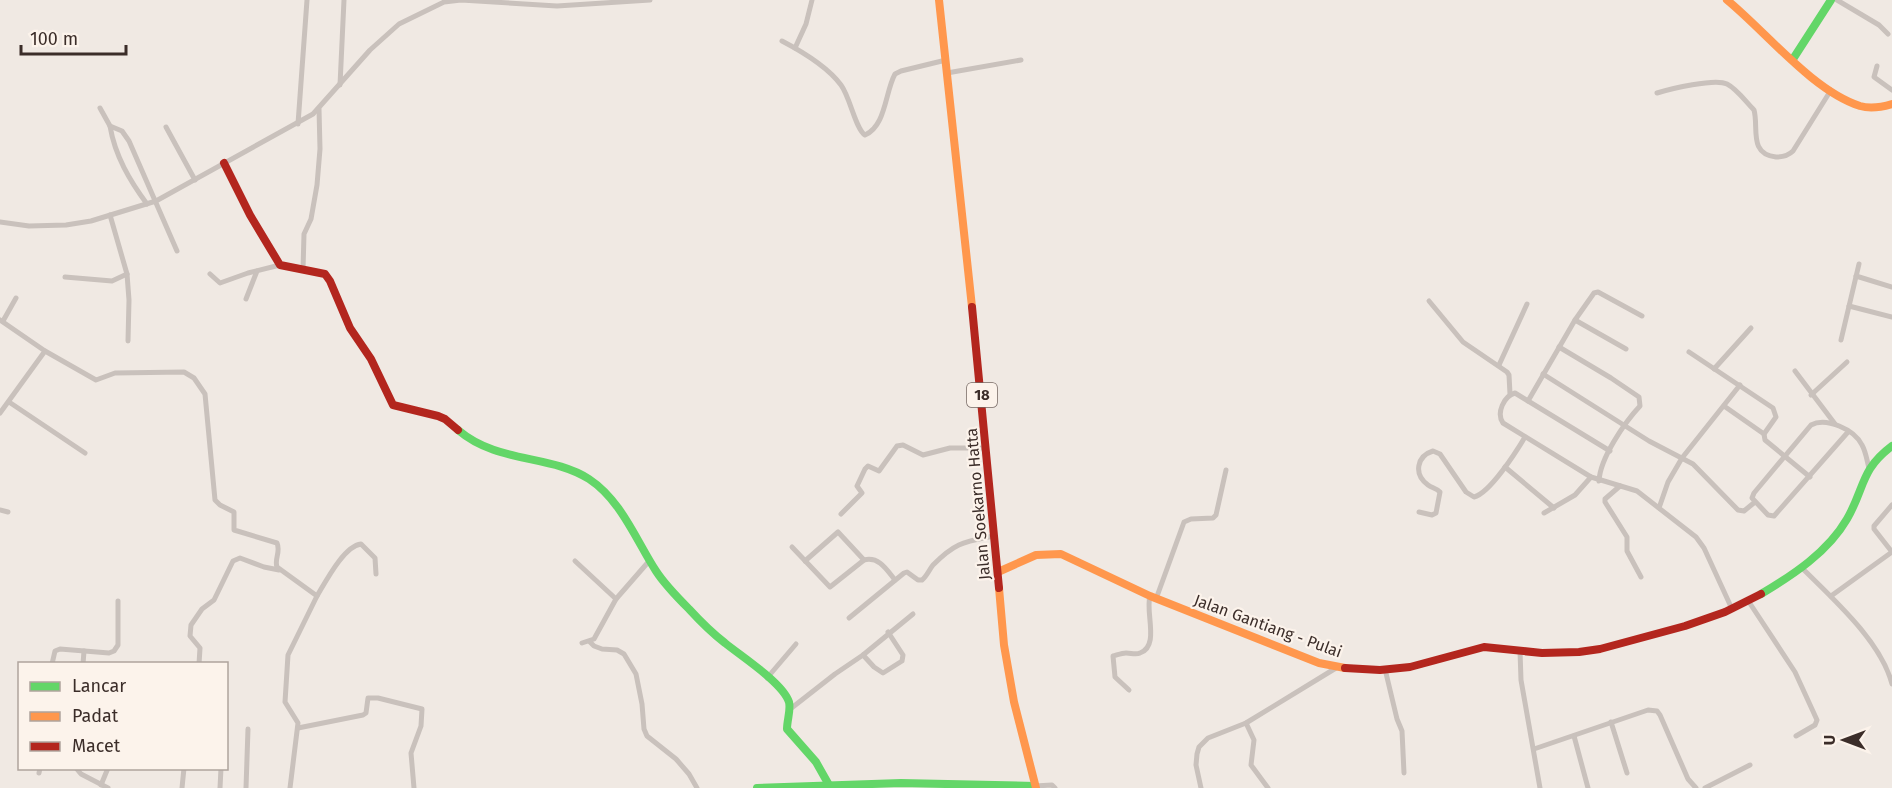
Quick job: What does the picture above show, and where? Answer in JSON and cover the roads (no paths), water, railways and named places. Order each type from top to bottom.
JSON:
[{"type":"main road","name":"Jalan Soekarno Hatta","points":[[939,0],[995,536],[1004,645],[1014,702],[1036,787]]},
{"type":"main road","points":[[1727,0],[1793,59],[1847,101],[1874,108],[1892,104]]},
{"type":"main road","points":[[1793,59],[1831,0]]},
{"type":"main road","points":[[224,163],[250,215],[280,265],[324,274],[330,281],[350,328],[371,359],[393,405],[445,419],[465,436],[499,453],[585,476],[603,492],[619,512],[668,586],[706,626],[767,678],[789,701],[787,729],[816,762],[829,784]]},
{"type":"main road","name":"Jalan Gantiang - Pulai","points":[[998,572],[1025,559],[1053,553],[1069,558],[1153,598],[1336,668],[1385,669],[1439,660],[1478,648],[1493,646],[1520,651],[1579,652],[1612,647],[1695,623],[1749,602],[1817,554],[1846,520],[1869,468],[1892,446]]},
{"type":"main road","points":[[757,788],[829,784],[1036,787]]},
{"type":"street","points":[[298,124],[307,0]]},
{"type":"street","points":[[340,86],[344,0]]},
{"type":"street","points":[[0,222],[48,227],[79,223],[156,201],[313,114],[370,50],[399,24],[444,2],[557,3],[650,0]]},
{"type":"street","points":[[795,48],[806,24],[812,0]]},
{"type":"street","points":[[1837,0],[1879,25],[1888,34]]},
{"type":"street","points":[[782,41],[830,72],[841,84],[853,109],[858,128],[865,135],[873,130],[879,120],[893,77],[898,72],[946,60]]},
{"type":"street","points":[[947,73],[1021,60]]},
{"type":"street","points":[[1877,66],[1874,77],[1892,90]]},
{"type":"street","points":[[1657,93],[1678,87],[1720,82],[1727,84],[1755,110],[1755,135],[1760,147],[1764,152],[1777,157],[1786,156],[1793,151],[1831,90]]},
{"type":"street","points":[[100,108],[110,126],[113,144],[130,181],[147,204]]},
{"type":"street","points":[[303,270],[304,234],[311,219],[319,167],[319,108]]},
{"type":"street","points":[[110,126],[122,131],[129,141],[177,251]]},
{"type":"street","points":[[166,127],[195,180]]},
{"type":"street","points":[[110,215],[127,274],[128,341]]},
{"type":"street","points":[[1841,340],[1859,264]]},
{"type":"street","points":[[210,274],[220,283],[280,265]]},
{"type":"street","points":[[246,299],[257,271]]},
{"type":"street","points":[[65,277],[112,281],[127,274]]},
{"type":"street","points":[[1856,276],[1892,287]]},
{"type":"street","points":[[1528,401],[1594,292],[1642,316]]},
{"type":"street","points":[[16,298],[2,320],[45,351],[96,380],[115,373],[177,371],[189,375],[200,385],[205,394],[215,500],[234,512],[234,530],[277,543],[279,550],[275,564],[279,570],[316,596]]},
{"type":"street","points":[[1430,301],[1463,342],[1499,365],[1509,375],[1510,394],[1499,416],[1503,423],[1591,477],[1637,491],[1659,508],[1701,543],[1732,609]]},
{"type":"street","points":[[1499,365],[1527,304]]},
{"type":"street","points":[[1849,306],[1892,317]]},
{"type":"street","points":[[1575,320],[1626,349]]},
{"type":"street","points":[[1714,369],[1751,328]]},
{"type":"street","points":[[1559,347],[1639,397],[1640,406],[1623,424],[1600,470],[1599,481]]},
{"type":"street","points":[[0,413],[45,351]]},
{"type":"street","points":[[1689,352],[1775,411],[1775,420],[1764,434]]},
{"type":"street","points":[[1812,395],[1847,362]]},
{"type":"street","points":[[1795,371],[1835,424],[1861,443],[1869,468]]},
{"type":"street","points":[[1543,374],[1659,447],[1699,468],[1738,510],[1744,511],[1755,502]]},
{"type":"street","points":[[1659,508],[1668,482],[1682,458],[1740,385]]},
{"type":"street","points":[[1510,394],[1515,393],[1610,451]]},
{"type":"street","points":[[9,402],[85,453]]},
{"type":"street","points":[[1724,406],[1764,434],[1765,440],[1810,477]]},
{"type":"street","points":[[1835,424],[1821,422],[1810,425],[1754,493],[1752,498],[1768,515],[1774,516],[1848,432]]},
{"type":"street","points":[[1419,512],[1432,515],[1438,510],[1439,491],[1428,485],[1419,474],[1419,463],[1424,455],[1433,451],[1440,454],[1470,496],[1479,496],[1505,467],[1525,437]]},
{"type":"street","points":[[841,514],[862,493],[857,486],[865,469],[869,467],[879,471],[897,446],[903,445],[923,455],[950,448],[986,448]]},
{"type":"street","points":[[1505,467],[1554,508]]},
{"type":"street","points":[[1129,690],[1115,677],[1113,656],[1125,653],[1140,654],[1147,648],[1152,638],[1148,611],[1184,522],[1191,519],[1214,518],[1226,470]]},
{"type":"street","points":[[1544,513],[1575,495],[1591,477]]},
{"type":"street","points":[[1620,486],[1605,499],[1605,502],[1627,537],[1627,551],[1641,577]]},
{"type":"street","points":[[1831,596],[1892,552],[1874,529],[1892,505]]},
{"type":"street","points":[[0,510],[8,512]]},
{"type":"street","points":[[805,561],[838,532],[864,560]]},
{"type":"street","points":[[849,618],[907,572],[918,580],[922,580],[930,568],[954,546],[962,542],[995,536]]},
{"type":"street","points":[[290,788],[298,728],[297,720],[285,702],[286,662],[316,596],[342,558],[356,545],[361,544],[375,558],[376,574]]},
{"type":"street","points":[[792,547],[830,587],[864,560],[870,558],[876,560],[895,580]]},
{"type":"street","points":[[200,662],[200,648],[190,636],[191,625],[202,609],[214,600],[233,561],[240,558],[279,570]]},
{"type":"street","points":[[582,643],[594,639],[616,599],[650,560]]},
{"type":"street","points":[[575,561],[616,599]]},
{"type":"street","points":[[1801,567],[1831,596],[1882,658],[1892,684]]},
{"type":"street","points":[[52,662],[55,651],[60,649],[109,653],[114,651],[118,645],[118,601]]},
{"type":"street","points":[[1749,602],[1795,672],[1816,720],[1815,725],[1796,736]]},
{"type":"street","points":[[789,710],[863,655],[888,632],[913,614]]},
{"type":"street","points":[[863,655],[883,673],[902,661],[903,655],[888,632]]},
{"type":"street","points":[[590,642],[602,649],[617,650],[624,654],[636,674],[647,736],[676,759],[697,788]]},
{"type":"street","points":[[767,678],[796,644]]},
{"type":"street","points":[[84,651],[84,662]]},
{"type":"street","points":[[1520,651],[1521,680],[1540,788]]},
{"type":"street","points":[[1201,788],[1196,765],[1199,747],[1208,738],[1246,723],[1336,668]]},
{"type":"street","points":[[1385,669],[1402,731],[1404,773]]},
{"type":"street","points":[[298,728],[363,715],[366,713],[368,698],[378,698],[422,709],[422,726],[411,753],[414,788]]},
{"type":"street","points":[[1534,749],[1648,710],[1657,711],[1688,779],[1696,788]]},
{"type":"street","points":[[1611,722],[1627,773]]},
{"type":"street","points":[[1246,723],[1254,740],[1251,765],[1268,788]]},
{"type":"street","points":[[246,788],[248,729]]},
{"type":"street","points":[[1574,736],[1588,788]]},
{"type":"street","points":[[1705,788],[1750,765]]},
{"type":"street","points":[[78,770],[105,786],[108,770]]},
{"type":"street","points":[[182,788],[184,770]]},
{"type":"street","points":[[219,788],[222,770]]},
{"type":"street","points":[[1036,787],[1052,785],[1056,788]]}]
